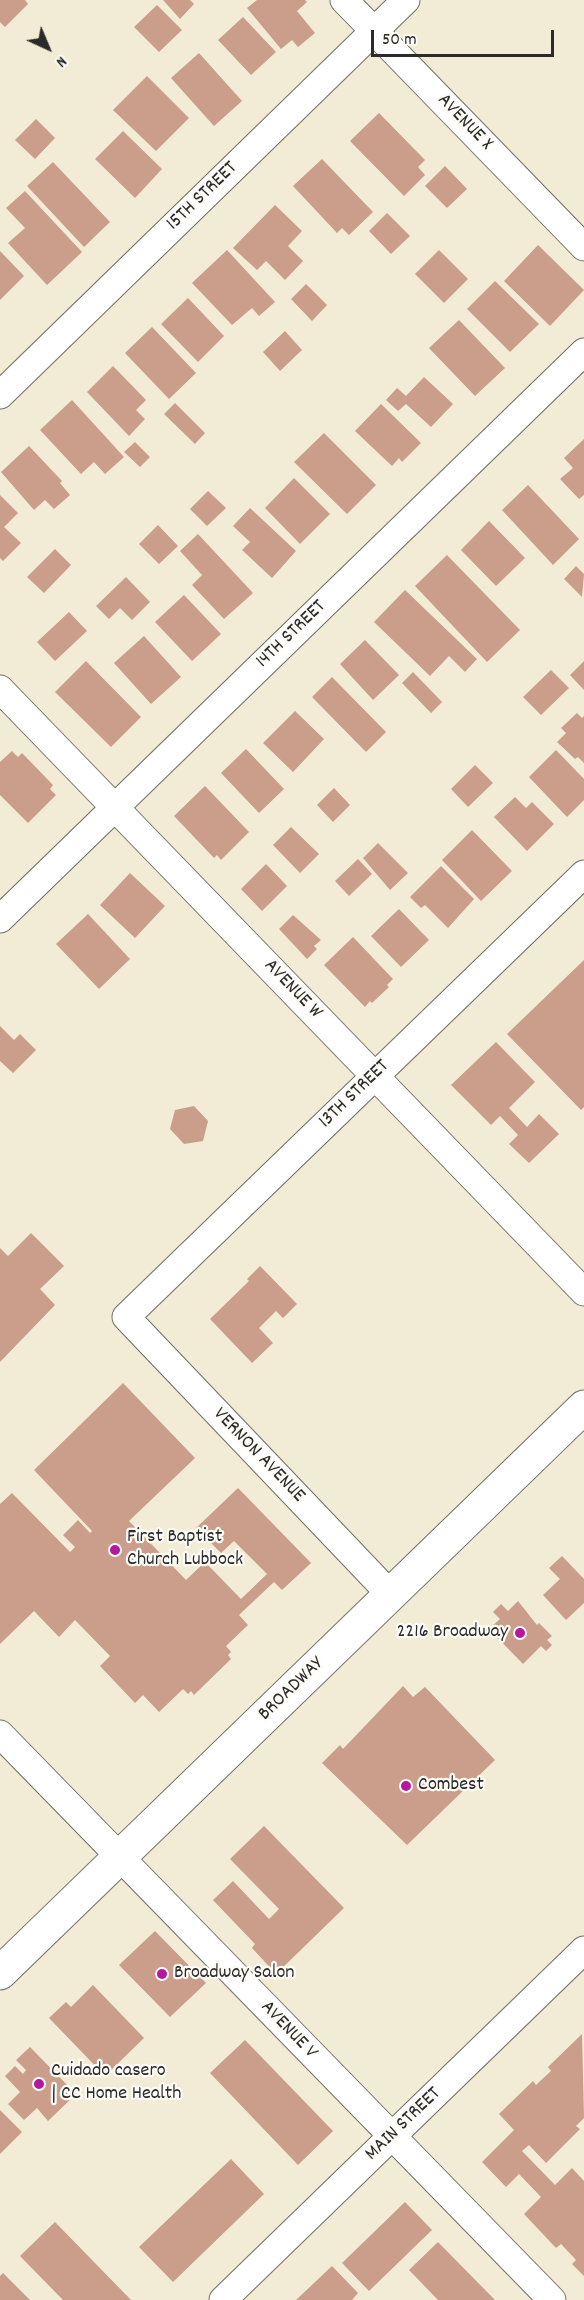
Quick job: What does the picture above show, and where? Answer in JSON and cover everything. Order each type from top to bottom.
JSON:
[{"type":"main road","name":"BROADWAY","points":[[0,1972],[584,1407]]},
{"type":"street","name":"AVENUE X","points":[[344,0],[584,247]]},
{"type":"street","name":"15TH STREET","points":[[0,395],[406,0]]},
{"type":"street","name":"14TH STREET","points":[[0,919],[584,352]]},
{"type":"street","name":"AVENUE W","points":[[0,689],[584,1292]]},
{"type":"street","name":"13TH STREET","points":[[126,1317],[584,874]]},
{"type":"street","name":"VERNON AVENUE","points":[[126,1317],[390,1594]]},
{"type":"street","name":"AVENUE V","points":[[0,1734],[552,2300]]},
{"type":"street","name":"MAIN STREET","points":[[223,2300],[584,1950]]},
{"type":"building","points":[[0,0],[25,0],[28,4],[5,27],[0,22]]},
{"type":"building","points":[[163,0],[190,0],[194,4],[180,19]]},
{"type":"building","points":[[257,0],[305,0],[307,2],[297,11],[315,33],[298,47],[292,40],[281,49],[247,8]]},
{"type":"building","points":[[157,5],[182,30],[159,52],[134,27]]},
{"type":"building","points":[[243,17],[276,52],[251,75],[218,40]]},
{"type":"building","points":[[199,53],[242,101],[214,126],[171,78]]},
{"type":"building","points":[[147,76],[189,118],[156,151],[113,110]]},
{"type":"building","points":[[379,113],[425,160],[418,167],[425,175],[404,196],[350,141]]},
{"type":"building","points":[[36,119],[55,138],[35,159],[15,140]]},
{"type":"building","points":[[123,131],[162,169],[135,198],[95,159]]},
{"type":"building","points":[[322,159],[373,212],[349,235],[342,228],[337,233],[293,186]]},
{"type":"building","points":[[53,162],[110,222],[84,247],[27,186]]},
{"type":"building","points":[[445,166],[467,189],[447,208],[425,186]]},
{"type":"building","points":[[25,191],[82,252],[47,285],[8,243],[25,228],[6,208]]},
{"type":"building","points":[[275,205],[302,231],[288,246],[303,261],[285,280],[266,261],[257,270],[233,248]]},
{"type":"building","points":[[387,213],[410,236],[391,254],[369,231]]},
{"type":"building","points":[[538,245],[584,290],[550,326],[504,281]]},
{"type":"building","points":[[227,250],[275,302],[259,316],[252,308],[232,325],[192,283]]},
{"type":"building","points":[[439,250],[468,279],[444,303],[415,274]]},
{"type":"building","points":[[0,251],[24,276],[0,300]]},
{"type":"building","points":[[495,281],[539,324],[510,352],[467,309]]},
{"type":"building","points":[[306,284],[327,305],[312,321],[291,299]]},
{"type":"building","points":[[188,298],[224,336],[198,362],[161,324]]},
{"type":"building","points":[[459,320],[505,368],[475,396],[429,348]]},
{"type":"building","points":[[152,327],[196,373],[169,399],[125,353]]},
{"type":"building","points":[[285,331],[302,350],[280,371],[263,352]]},
{"type":"building","points":[[113,366],[146,400],[136,410],[145,419],[129,436],[87,392]]},
{"type":"building","points":[[424,377],[453,404],[431,427],[406,404],[398,411],[386,400],[397,388],[406,396]]},
{"type":"building","points":[[72,400],[124,457],[105,474],[94,462],[81,474],[40,430]]},
{"type":"building","points":[[175,403],[205,433],[195,444],[164,414]]},
{"type":"building","points":[[381,404],[421,443],[402,462],[399,458],[392,466],[355,431]]},
{"type":"building","points":[[324,433],[376,485],[347,514],[294,462]]},
{"type":"building","points":[[584,439],[584,495],[579,499],[560,479],[573,468],[564,458]]},
{"type":"building","points":[[135,442],[150,457],[140,467],[124,452]]},
{"type":"building","points":[[29,446],[62,481],[60,483],[70,495],[54,509],[45,500],[34,510],[1,472]]},
{"type":"building","points":[[294,478],[330,514],[300,544],[265,508]]},
{"type":"building","points":[[528,485],[579,539],[553,565],[502,510]]},
{"type":"building","points":[[208,491],[226,508],[207,526],[190,509]]},
{"type":"building","points":[[0,495],[18,513],[4,527],[21,543],[3,561],[0,558]]},
{"type":"building","points":[[250,508],[296,551],[272,578],[242,550],[250,542],[233,526]]},
{"type":"building","points":[[489,521],[525,558],[496,586],[461,550]]},
{"type":"building","points":[[158,525],[178,546],[159,564],[139,544]]},
{"type":"building","points":[[198,534],[253,593],[224,619],[192,585],[202,575],[180,551]]},
{"type":"building","points":[[55,549],[71,565],[44,593],[27,577]]},
{"type":"building","points":[[447,555],[520,630],[487,662],[415,586]]},
{"type":"building","points":[[576,566],[584,574],[582,597],[564,579]]},
{"type":"building","points":[[126,577],[150,602],[132,620],[120,608],[109,619],[96,606]]},
{"type":"building","points":[[405,590],[477,659],[465,672],[449,656],[430,676],[374,622]]},
{"type":"building","points":[[184,595],[221,634],[192,661],[155,622]]},
{"type":"building","points":[[69,612],[87,631],[55,661],[37,642]]},
{"type":"building","points":[[144,636],[181,677],[151,704],[114,663]]},
{"type":"building","points":[[365,640],[399,675],[373,700],[340,664]]},
{"type":"building","points":[[86,661],[141,717],[111,747],[55,692]]},
{"type":"building","points":[[584,661],[584,690],[570,675]]},
{"type":"building","points":[[551,670],[569,688],[541,715],[523,697]]},
{"type":"building","points":[[413,672],[442,702],[431,713],[402,683]]},
{"type":"building","points":[[332,677],[386,732],[366,752],[312,697]]},
{"type":"building","points":[[295,711],[324,739],[293,772],[263,743]]},
{"type":"building","points":[[577,713],[582,718],[584,716],[584,763],[578,757],[575,759],[557,742],[566,733],[561,728]]},
{"type":"building","points":[[246,749],[284,789],[259,813],[221,773]]},
{"type":"building","points":[[556,750],[584,779],[584,800],[567,817],[529,777]]},
{"type":"building","points":[[12,751],[18,757],[22,753],[53,785],[50,789],[56,795],[28,823],[0,795],[0,762]]},
{"type":"building","points":[[475,765],[493,783],[468,807],[451,789]]},
{"type":"building","points":[[205,786],[249,832],[221,860],[217,855],[214,858],[174,816]]},
{"type":"building","points":[[334,788],[350,805],[333,822],[317,805]]},
{"type":"building","points":[[515,797],[526,808],[532,802],[554,824],[527,851],[494,817]]},
{"type":"building","points":[[291,827],[319,854],[300,873],[273,845]]},
{"type":"building","points":[[472,830],[512,871],[481,901],[442,860]]},
{"type":"building","points":[[378,843],[408,873],[390,890],[363,858]]},
{"type":"building","points":[[358,859],[372,874],[349,896],[335,881]]},
{"type":"building","points":[[266,864],[287,886],[262,911],[241,889]]},
{"type":"building","points":[[441,866],[474,899],[448,928],[425,905],[421,908],[410,897]]},
{"type":"building","points":[[130,873],[165,906],[135,938],[100,905]]},
{"type":"building","points":[[399,909],[429,940],[401,967],[371,936]]},
{"type":"building","points":[[88,914],[130,959],[99,989],[56,944]]},
{"type":"building","points":[[293,915],[321,940],[314,946],[317,949],[307,959],[279,929]]},
{"type":"building","points":[[353,937],[393,979],[387,985],[389,987],[365,1007],[324,965]]},
{"type":"building","points":[[584,960],[584,1107],[581,1110],[507,1034]]},
{"type":"building","points":[[0,1026],[14,1040],[20,1034],[36,1050],[13,1073],[0,1061]]},
{"type":"building","points":[[496,1042],[535,1082],[509,1108],[527,1127],[539,1114],[559,1134],[529,1163],[509,1144],[518,1135],[500,1116],[491,1125],[451,1085]]},
{"type":"building","points":[[194,1106],[208,1121],[203,1141],[184,1144],[170,1129],[175,1110]]},
{"type":"building","points":[[31,1233],[64,1266],[40,1289],[55,1305],[0,1362],[0,1248],[8,1256]]},
{"type":"building","points":[[260,1266],[297,1304],[283,1318],[276,1311],[259,1328],[273,1343],[252,1363],[210,1319],[249,1281],[247,1279]]},
{"type":"building","name":"First Baptist Church Lubbock","points":[[123,1383],[195,1458],[129,1521],[186,1580],[205,1562],[241,1599],[267,1574],[234,1541],[221,1553],[196,1528],[238,1488],[311,1563],[282,1590],[274,1582],[239,1615],[248,1625],[226,1646],[231,1652],[228,1655],[231,1659],[194,1695],[191,1691],[188,1694],[183,1689],[159,1712],[143,1695],[135,1703],[100,1666],[110,1656],[75,1620],[59,1637],[34,1611],[0,1644],[0,1504],[12,1493],[70,1552],[75,1547],[63,1535],[78,1520],[90,1533],[92,1531],[34,1470]]},
{"type":"building","points":[[562,1556],[584,1579],[584,1603],[566,1620],[543,1595],[560,1579],[549,1568]]},
{"type":"building","name":"2216 Broadway","points":[[518,1601],[537,1625],[539,1623],[552,1636],[547,1640],[552,1645],[546,1651],[541,1646],[523,1664],[489,1629],[500,1619],[493,1612],[501,1604],[508,1611]]},
{"type":"building","name":"Combest","points":[[403,1686],[413,1697],[425,1687],[495,1760],[407,1845],[322,1763],[340,1745],[343,1749]]},
{"type":"building","points":[[264,1826],[344,1908],[276,1974],[252,1948],[255,1944],[213,1900],[233,1881],[269,1919],[279,1909],[230,1859]]},
{"type":"building","name":"Broadway Salon","points":[[155,1931],[206,1983],[170,2017],[119,1965]]},
{"type":"building","points":[[93,1985],[144,2038],[105,2076],[49,2018],[66,2002],[71,2007]]},
{"type":"building","points":[[582,2034],[584,2118],[576,2126],[580,2129],[546,2163],[529,2145],[522,2151],[555,2185],[572,2168],[584,2181],[584,2276],[572,2264],[576,2260],[561,2244],[556,2248],[524,2214],[541,2197],[519,2174],[506,2187],[482,2162],[514,2130],[499,2114],[533,2081],[536,2085],[551,2071],[548,2067]]},
{"type":"building","points":[[245,2040],[333,2131],[298,2165],[210,2073]]},
{"type":"building","name":"Cuidado casero | CC Home Health","points":[[30,2047],[76,2094],[48,2121],[37,2108],[24,2120],[8,2104],[20,2092],[5,2076],[15,2066],[23,2074],[26,2070],[16,2060]]},
{"type":"building","points":[[0,2110],[22,2132],[0,2154]]},
{"type":"building","points":[[231,2159],[264,2194],[173,2282],[139,2247]]},
{"type":"building","points":[[405,2202],[432,2230],[369,2291],[342,2263]]},
{"type":"building","points":[[55,2222],[131,2300],[63,2300],[20,2256]]},
{"type":"building","points":[[438,2242],[495,2300],[438,2300],[409,2270]]},
{"type":"building","points":[[332,2266],[358,2293],[352,2300],[296,2300]]},
{"type":"building","points":[[3,2273],[30,2300],[0,2300],[0,2276]]},
{"type":"place","name":"First Baptist Church Lubbock","points":[[115,1550]]},
{"type":"place","name":"2216 Broadway","points":[[520,1633]]},
{"type":"place","name":"Combest","points":[[406,1786]]},
{"type":"place","name":"Broadway Salon","points":[[162,1974]]},
{"type":"place","name":"Cuidado casero | CC Home Health","points":[[39,2084]]}]
